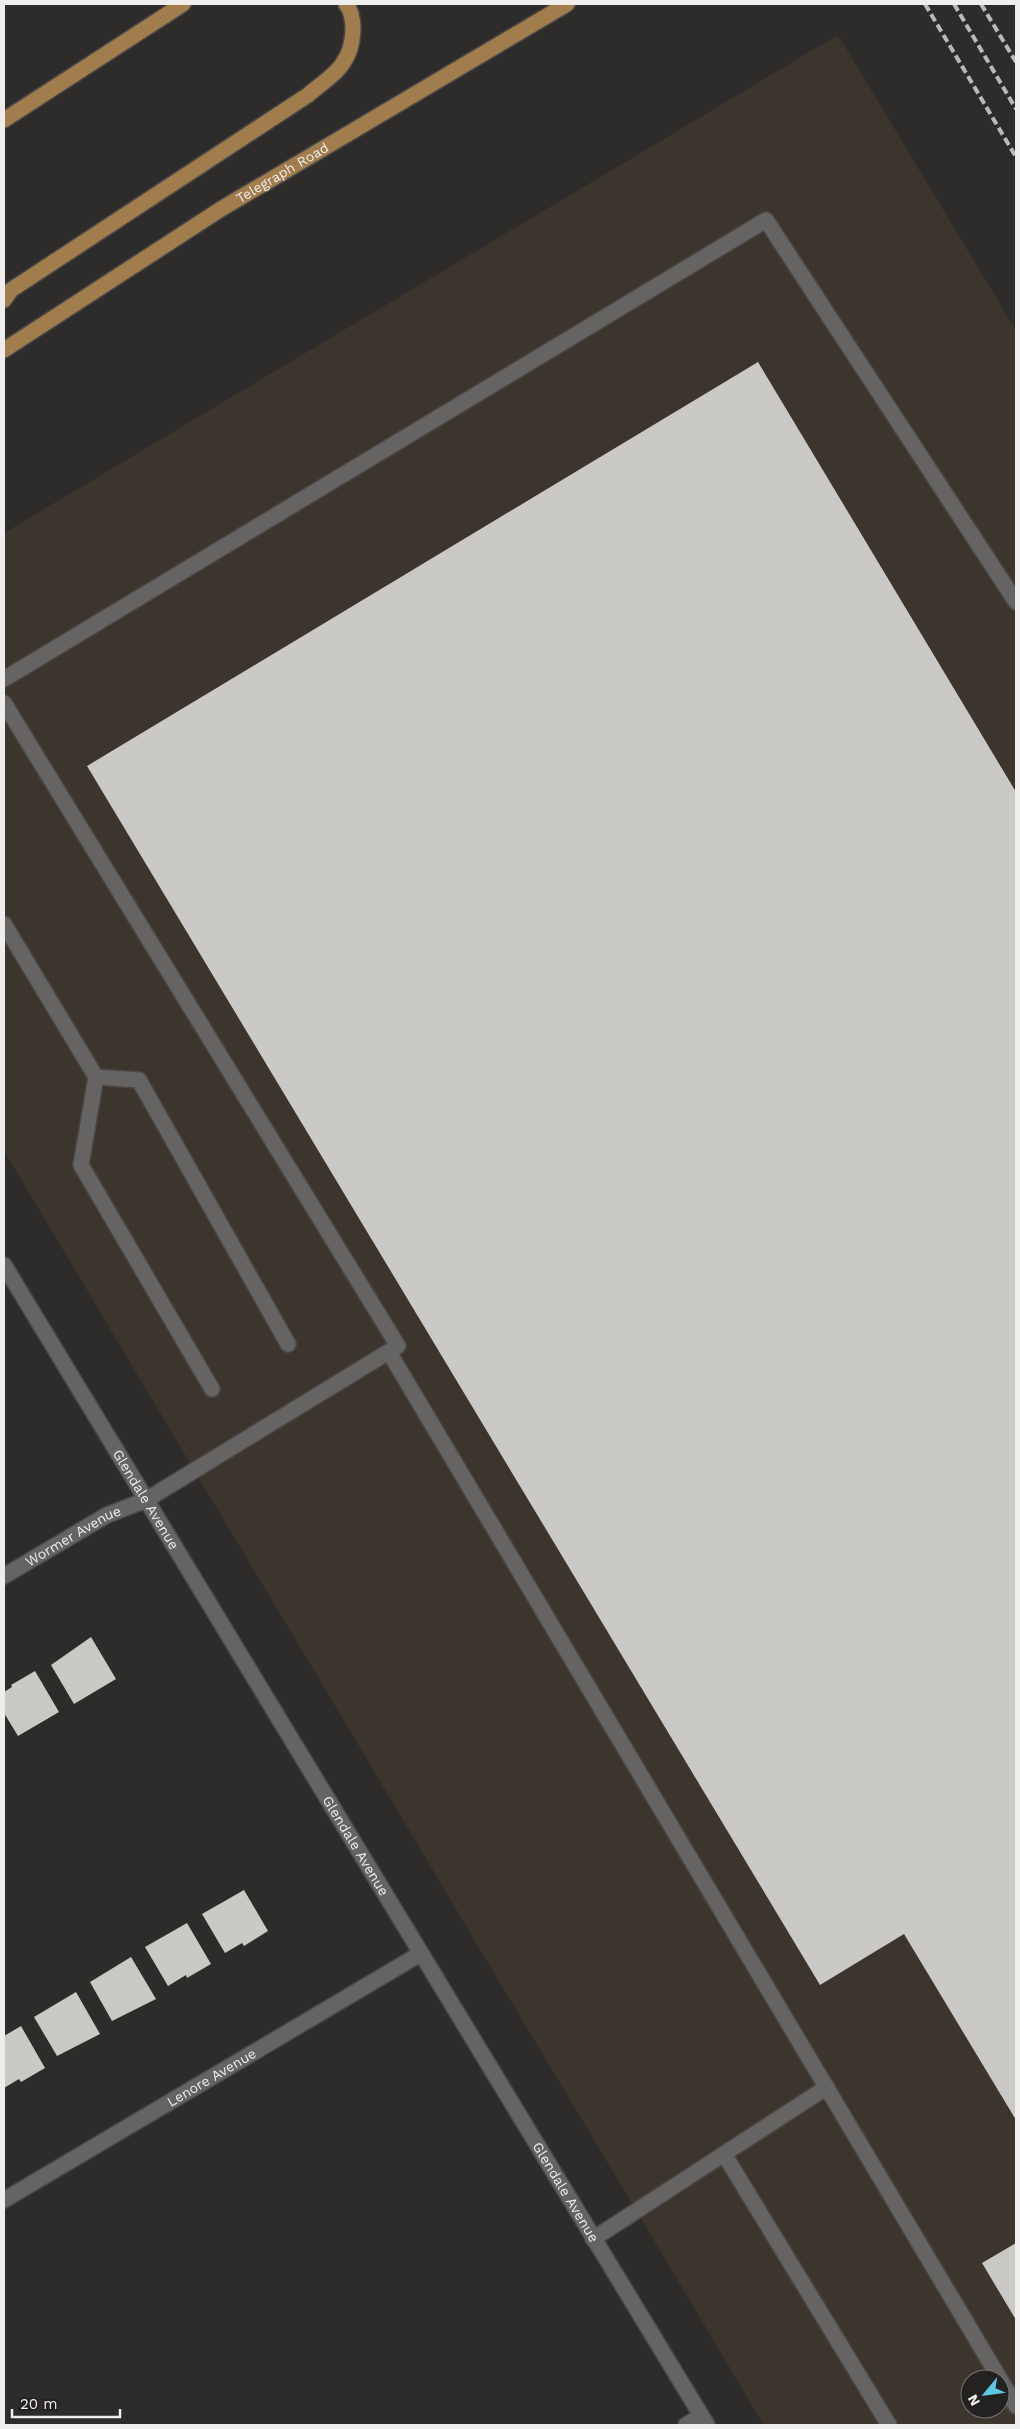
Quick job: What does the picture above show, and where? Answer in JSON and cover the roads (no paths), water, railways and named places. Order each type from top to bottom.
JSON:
[{"type":"main road","points":[[4,120],[183,4]]},
{"type":"main road","points":[[4,300],[10,290],[315,88],[344,64],[352,40],[351,11],[346,4]]},
{"type":"main road","name":"Telegraph Road","points":[[4,350],[221,209],[567,4]]},
{"type":"street","points":[[4,678],[766,220],[1016,602]]},
{"type":"street","points":[[4,703],[398,1346],[389,1352],[1016,2406]]},
{"type":"street","points":[[4,924],[96,1077],[81,1165],[212,1389]]},
{"type":"street","points":[[96,1077],[139,1080],[288,1344]]},
{"type":"street","name":"Glendale Avenue","points":[[4,1265],[704,2421]]},
{"type":"street","name":"Wormer Avenue","points":[[4,1576],[108,1515],[146,1500],[389,1352]]},
{"type":"street","name":"Lenore Avenue","points":[[4,2200],[420,1954]]},
{"type":"street","points":[[593,2239],[827,2087]]},
{"type":"street","points":[[724,2154],[889,2425]]},
{"type":"street","points":[[686,2425],[704,2421]]},
{"type":"railway","points":[[925,4],[1016,157]]},
{"type":"railway","points":[[954,4],[1016,109]]},
{"type":"railway","points":[[981,4],[1016,62]]}]
